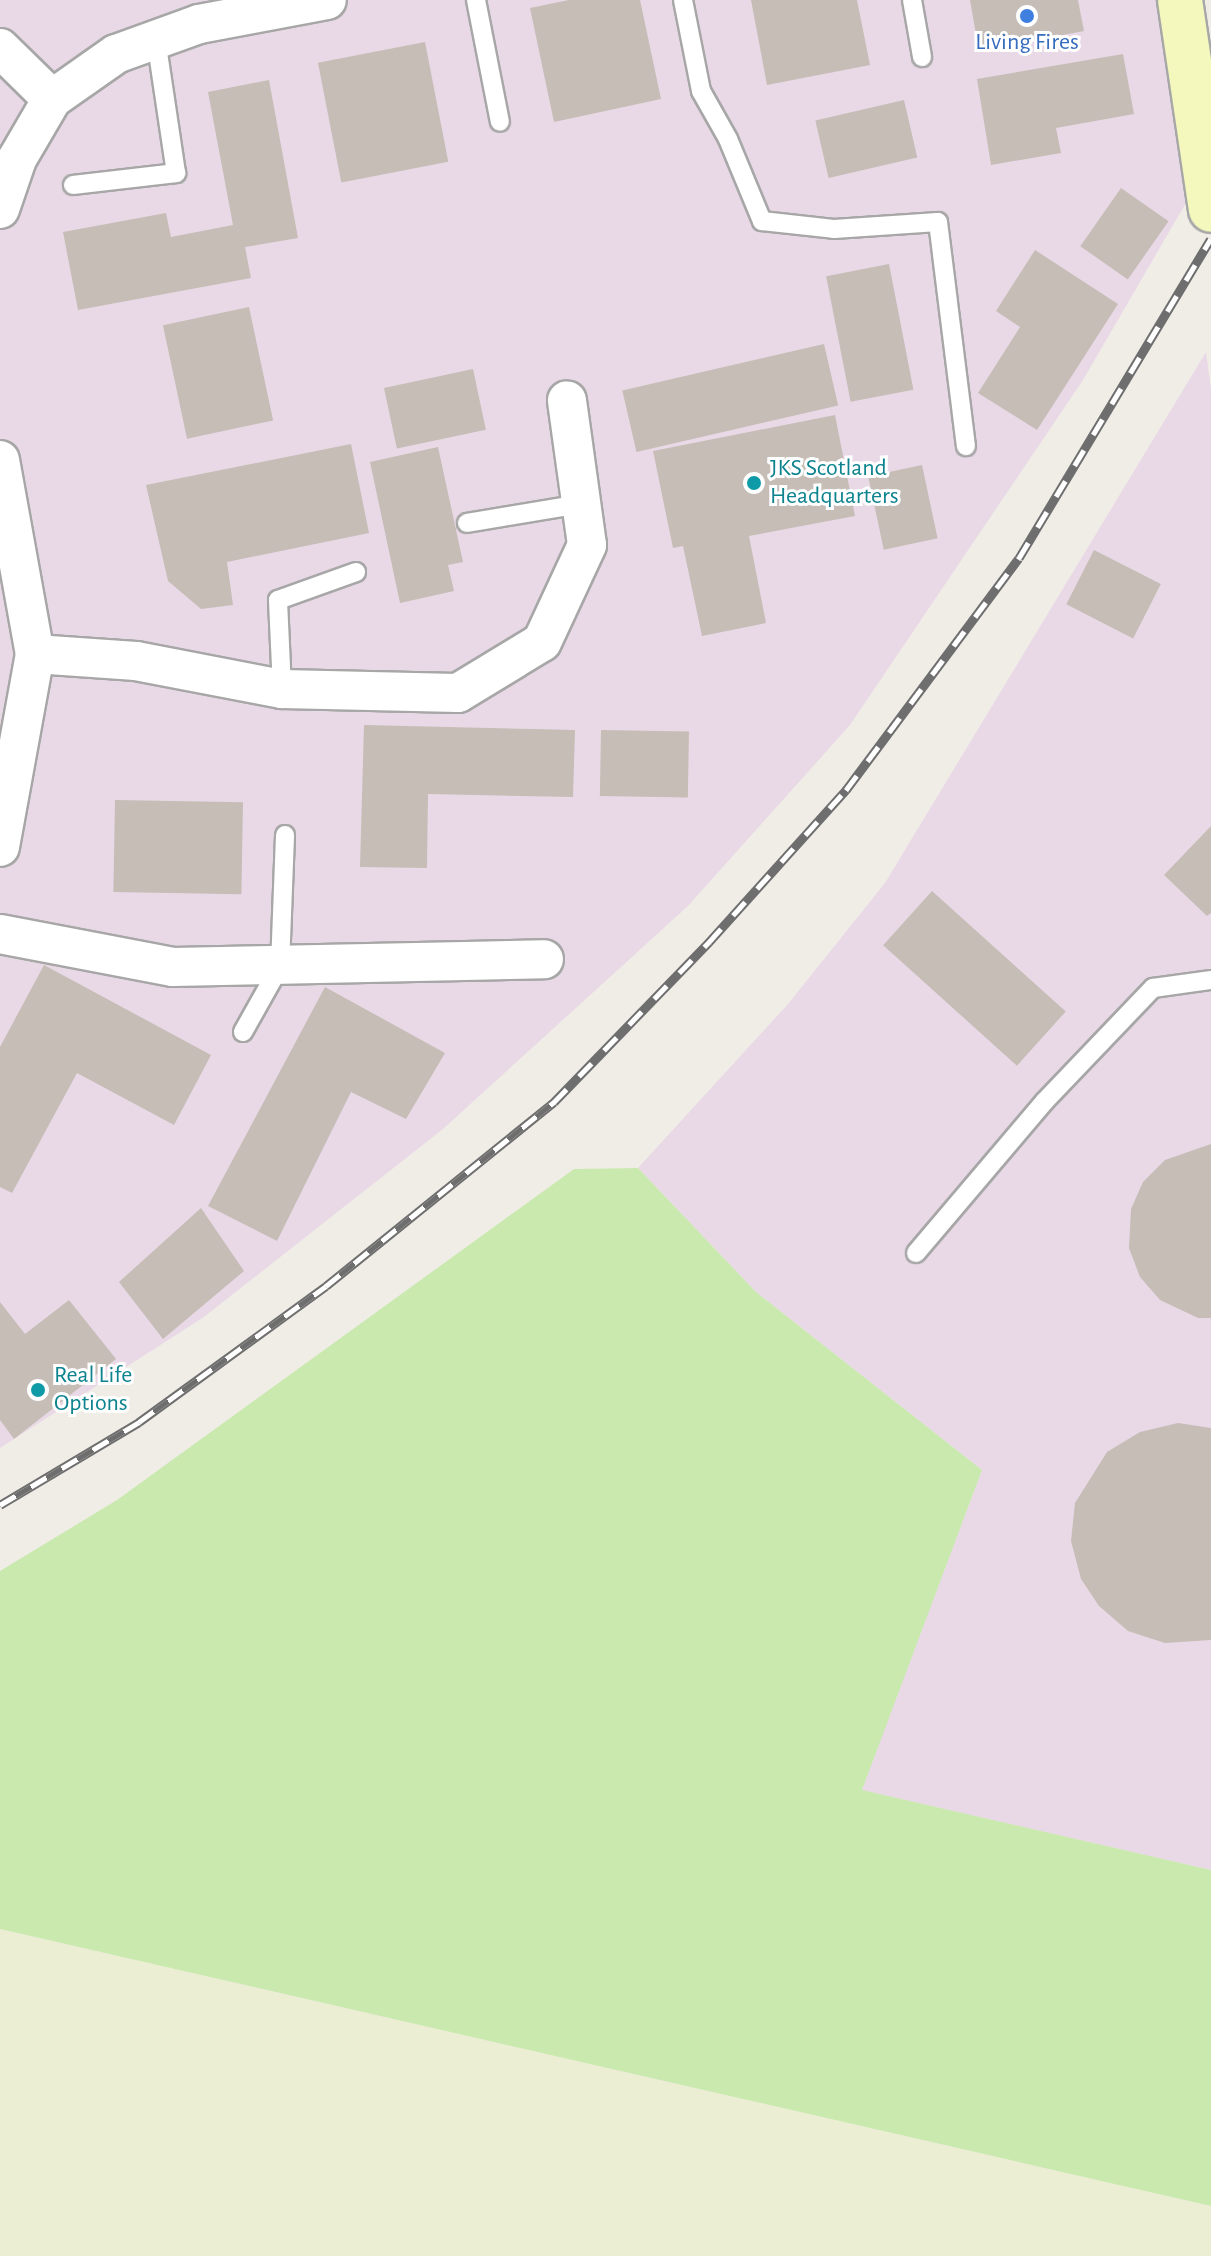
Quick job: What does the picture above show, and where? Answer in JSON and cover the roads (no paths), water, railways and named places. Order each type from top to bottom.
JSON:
[{"type":"street","points":[[0,209],[17,159],[52,99],[116,54],[199,24],[327,0]]},
{"type":"street","points":[[1180,0],[1211,210]]},
{"type":"street","points":[[0,48],[52,99]]},
{"type":"street","points":[[35,654],[136,661],[282,689],[458,693],[542,642],[587,545],[567,400]]},
{"type":"street","points":[[0,460],[35,654],[0,847]]},
{"type":"street","points":[[0,934],[173,967],[544,959]]},
{"type":"lane","points":[[476,0],[500,122]]},
{"type":"lane","points":[[683,0],[701,91],[728,139],[762,221],[834,229],[938,222],[966,446]]},
{"type":"lane","points":[[912,0],[922,57]]},
{"type":"lane","points":[[73,185],[176,173],[156,39]]},
{"type":"lane","points":[[467,523],[581,504]]},
{"type":"lane","points":[[282,689],[278,600],[356,572]]},
{"type":"lane","points":[[243,1032],[280,966],[285,835]]},
{"type":"lane","points":[[916,1253],[1044,1102],[1153,988],[1211,980]]},
{"type":"railway","points":[[0,1505],[139,1422],[326,1286],[554,1102],[709,942],[846,790],[1019,558],[1211,239]]},
{"type":"place","name":"Living Fires","points":[[1027,16]]},
{"type":"place","name":"JKS Scotland Headquarters","points":[[754,483]]},
{"type":"place","name":"Real Life Options","points":[[38,1390]]}]
